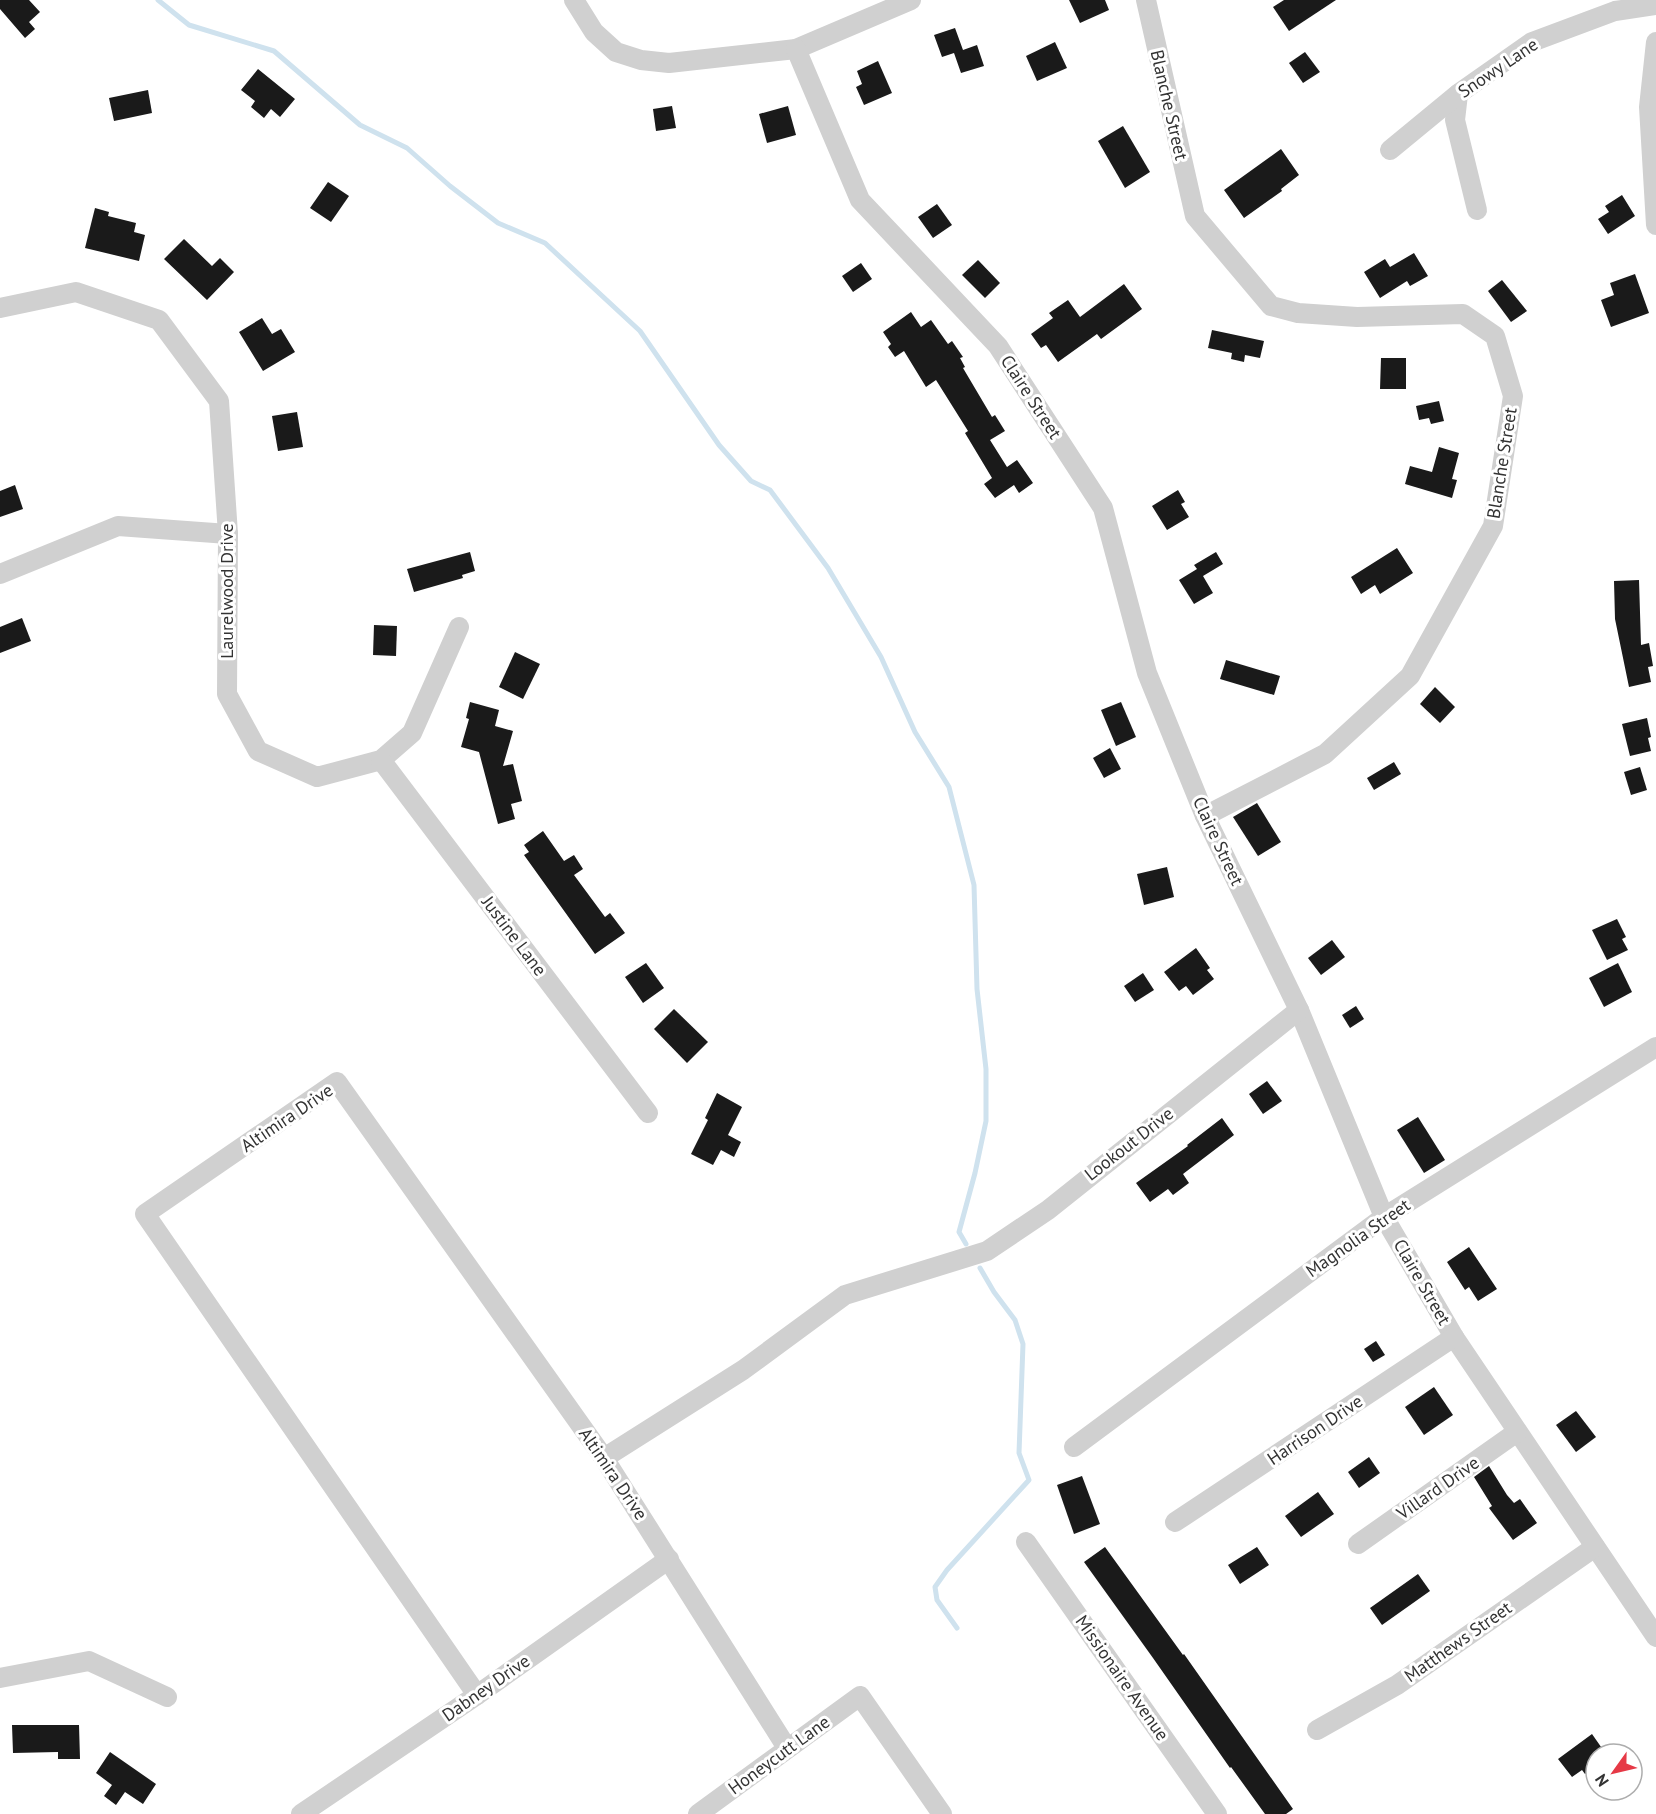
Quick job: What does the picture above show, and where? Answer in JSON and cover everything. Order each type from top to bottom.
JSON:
[{"type":"street","points":[[574,0],[594,32],[616,52],[641,60],[669,63],[796,49],[911,0]]},
{"type":"street","name":"Blanche Street","points":[[1146,0],[1195,216],[1271,306],[1298,313],[1357,317],[1463,314],[1495,336],[1513,396],[1493,526],[1410,676],[1325,754],[1205,816]]},
{"type":"street","name":"Snowy Lane","points":[[1390,150],[1458,94],[1532,42],[1615,11],[1656,5]]},
{"type":"street","points":[[1656,42],[1649,107],[1656,225]]},
{"type":"street","name":"Claire Street","points":[[796,49],[860,200],[998,346],[1103,508],[1147,673],[1205,816],[1299,1010],[1384,1217],[1454,1337],[1656,1637]]},
{"type":"street","points":[[1458,94],[1455,120],[1477,210]]},
{"type":"street","name":"Laurelwood Drive","points":[[0,308],[76,292],[159,320],[219,401],[228,534],[227,694],[258,752],[317,777],[381,760],[412,733],[459,627]]},
{"type":"street","points":[[0,574],[118,526],[228,534]]},
{"type":"street","name":"Justine Lane","points":[[381,760],[648,1113]]},
{"type":"street","name":"Lookout Drive","points":[[604,1458],[743,1370],[845,1295],[987,1251],[1048,1210],[1299,1010]]},
{"type":"street","name":"Magnolia Street","points":[[1074,1447],[1384,1217],[1656,1047]]},
{"type":"street","name":"Altimira Drive","points":[[477,1695],[145,1214],[337,1082],[604,1458],[787,1748]]},
{"type":"street","name":"Harrison Drive","points":[[1175,1522],[1454,1337]]},
{"type":"street","name":"Villard Drive","points":[[1358,1544],[1517,1432]]},
{"type":"street","name":"Missionaire Avenue","points":[[1026,1542],[1217,1814]]},
{"type":"street","name":"Matthews Street","points":[[1317,1730],[1397,1685],[1595,1547]]},
{"type":"street","name":"Dabney Drive","points":[[301,1814],[477,1695],[669,1559]]},
{"type":"street","points":[[0,1678],[89,1661],[167,1697]]},
{"type":"street","name":"Honeycutt Lane","points":[[698,1814],[860,1696],[942,1814]]},
{"type":"building","points":[[0,0],[29,0],[40,12],[29,22],[35,29],[25,38],[0,9]]},
{"type":"building","points":[[1069,0],[1105,0],[1109,10],[1080,23]]},
{"type":"building","points":[[1284,0],[1336,0],[1289,31],[1273,7]]},
{"type":"building","points":[[955,28],[963,50],[977,45],[984,66],[961,73],[954,53],[942,57],[934,35]]},
{"type":"building","points":[[1055,42],[1067,68],[1037,81],[1026,56]]},
{"type":"building","points":[[1305,52],[1320,72],[1303,83],[1289,63]]},
{"type":"building","points":[[878,61],[892,93],[864,105],[856,87],[862,84],[857,71]]},
{"type":"building","points":[[258,69],[295,99],[280,117],[271,109],[264,118],[251,107],[255,101],[241,90]]},
{"type":"building","points":[[148,90],[152,113],[114,121],[109,98]]},
{"type":"building","points":[[672,106],[676,128],[656,131],[653,109]]},
{"type":"building","points":[[788,106],[796,135],[767,143],[759,114]]},
{"type":"building","points":[[1123,126],[1150,172],[1125,188],[1098,141]]},
{"type":"building","points":[[1281,149],[1299,175],[1281,189],[1282,191],[1244,218],[1224,190]]},
{"type":"building","points":[[328,182],[349,196],[331,222],[310,208]]},
{"type":"building","points":[[1622,195],[1635,216],[1608,234],[1598,219],[1609,212],[1605,206]]},
{"type":"building","points":[[937,204],[952,225],[933,238],[918,217]]},
{"type":"building","points":[[95,208],[109,212],[108,216],[136,223],[134,232],[145,235],[139,261],[85,248]]},
{"type":"building","points":[[184,239],[212,266],[220,258],[234,272],[207,300],[164,259]]},
{"type":"building","points":[[1414,253],[1428,276],[1410,286],[1407,281],[1380,298],[1364,272],[1385,259],[1390,267]]},
{"type":"building","points":[[978,260],[1000,283],[985,298],[962,275]]},
{"type":"building","points":[[861,263],[872,279],[853,292],[842,276]]},
{"type":"building","points":[[1635,274],[1649,313],[1611,327],[1601,300],[1614,295],[1610,283]]},
{"type":"building","points":[[1502,280],[1527,311],[1511,322],[1488,291]]},
{"type":"building","points":[[1124,284],[1142,309],[1101,339],[1097,334],[1058,362],[1046,345],[1041,348],[1031,334],[1053,318],[1049,313],[1068,300],[1080,317]]},
{"type":"building","points":[[911,312],[921,327],[931,320],[948,344],[952,341],[963,357],[960,358],[965,367],[963,368],[992,417],[995,415],[1005,431],[990,440],[1007,467],[1017,460],[1033,483],[1019,493],[1014,485],[995,498],[984,484],[992,478],[965,433],[968,431],[936,380],[926,387],[904,351],[895,357],[888,347],[891,344],[883,332]]},
{"type":"building","points":[[262,318],[272,334],[281,329],[295,352],[263,371],[239,332]]},
{"type":"building","points":[[1212,330],[1264,341],[1260,358],[1245,355],[1244,362],[1231,359],[1232,353],[1208,348]]},
{"type":"building","points":[[1381,358],[1406,358],[1406,389],[1380,389]]},
{"type":"building","points":[[1439,401],[1444,421],[1431,424],[1429,418],[1419,420],[1416,406]]},
{"type":"building","points":[[297,412],[303,447],[278,451],[272,416]]},
{"type":"building","points":[[1439,447],[1459,453],[1452,479],[1457,480],[1452,498],[1405,484],[1410,466],[1432,472]]},
{"type":"building","points":[[15,485],[23,509],[0,517],[0,491]]},
{"type":"building","points":[[1178,490],[1185,502],[1181,504],[1189,517],[1167,530],[1152,506]]},
{"type":"building","points":[[1397,548],[1413,573],[1380,594],[1375,585],[1361,594],[1351,577]]},
{"type":"building","points":[[470,552],[475,571],[462,575],[463,578],[414,592],[407,569]]},
{"type":"building","points":[[1216,552],[1223,564],[1203,576],[1213,593],[1194,604],[1179,580],[1197,569],[1194,565]]},
{"type":"building","points":[[1639,580],[1641,645],[1649,643],[1653,666],[1648,667],[1651,682],[1629,687],[1615,619],[1614,581]]},
{"type":"building","points":[[22,618],[31,641],[0,653],[0,627]]},
{"type":"building","points":[[374,625],[397,626],[396,656],[373,655]]},
{"type":"building","points":[[515,652],[540,664],[523,699],[499,687]]},
{"type":"building","points":[[1226,660],[1280,676],[1274,695],[1220,679]]},
{"type":"building","points":[[1435,687],[1455,707],[1440,723],[1420,704]]},
{"type":"building","points":[[470,702],[499,710],[495,726],[513,731],[503,766],[513,764],[522,801],[511,804],[515,819],[498,824],[479,752],[461,747],[469,719],[466,718]]},
{"type":"building","points":[[1121,702],[1136,737],[1116,746],[1101,710]]},
{"type":"building","points":[[1647,718],[1651,751],[1630,756],[1622,724]]},
{"type":"building","points":[[1110,748],[1121,769],[1104,778],[1093,758]]},
{"type":"building","points":[[1394,762],[1401,774],[1374,790],[1367,778]]},
{"type":"building","points":[[1640,767],[1647,790],[1631,795],[1624,772]]},
{"type":"building","points":[[1257,803],[1281,842],[1258,856],[1233,817]]},
{"type":"building","points":[[543,831],[564,861],[574,855],[583,869],[574,875],[605,917],[610,913],[625,933],[595,954],[524,855],[529,852],[524,845]]},
{"type":"building","points":[[1167,867],[1174,897],[1144,905],[1137,874]]},
{"type":"building","points":[[1617,919],[1626,937],[1622,939],[1628,950],[1607,960],[1592,930]]},
{"type":"building","points":[[1332,940],[1345,957],[1321,975],[1308,958]]},
{"type":"building","points":[[1196,948],[1210,968],[1207,970],[1214,979],[1193,995],[1186,986],[1179,991],[1164,972]]},
{"type":"building","points":[[646,963],[664,988],[643,1003],[625,977]]},
{"type":"building","points":[[1618,963],[1632,992],[1604,1007],[1589,978]]},
{"type":"building","points":[[1143,973],[1154,990],[1135,1002],[1124,986]]},
{"type":"building","points":[[1356,1006],[1364,1019],[1350,1028],[1342,1015]]},
{"type":"building","points":[[674,1009],[708,1042],[687,1063],[654,1029]]},
{"type":"building","points":[[1267,1081],[1282,1101],[1263,1114],[1249,1094]]},
{"type":"building","points":[[717,1093],[742,1107],[728,1135],[741,1142],[734,1157],[721,1150],[713,1165],[691,1154],[708,1120],[705,1118]]},
{"type":"building","points":[[1418,1117],[1445,1160],[1424,1173],[1397,1130]]},
{"type":"building","points":[[1222,1118],[1234,1135],[1183,1174],[1189,1183],[1173,1195],[1168,1189],[1150,1202],[1136,1183],[1188,1146]]},
{"type":"building","points":[[1469,1247],[1497,1289],[1478,1301],[1469,1287],[1465,1290],[1447,1262]]},
{"type":"building","points":[[1376,1341],[1385,1355],[1373,1362],[1364,1349]]},
{"type":"building","points":[[1434,1387],[1453,1415],[1424,1435],[1405,1407]]},
{"type":"building","points":[[1576,1411],[1596,1437],[1576,1452],[1556,1425]]},
{"type":"building","points":[[1369,1457],[1380,1473],[1359,1488],[1348,1472]]},
{"type":"building","points":[[1489,1466],[1507,1495],[1514,1503],[1520,1499],[1537,1523],[1513,1540],[1489,1508],[1492,1506],[1474,1477]]},
{"type":"building","points":[[1082,1476],[1100,1524],[1074,1534],[1057,1485]]},
{"type":"building","points":[[1318,1492],[1334,1514],[1301,1537],[1285,1516]]},
{"type":"building","points":[[1105,1547],[1184,1654],[1293,1809],[1286,1814],[1265,1814],[1084,1562]]},
{"type":"building","points":[[1257,1547],[1269,1565],[1240,1584],[1228,1565]]},
{"type":"building","points":[[1418,1574],[1430,1591],[1382,1625],[1370,1608]]},
{"type":"building","points":[[12,1725],[79,1725],[80,1759],[58,1759],[58,1752],[13,1753]]},
{"type":"building","points":[[1592,1734],[1598,1742],[1584,1742],[1584,1773],[1582,1770],[1572,1777],[1558,1759]]},
{"type":"building","points":[[110,1752],[156,1784],[143,1804],[125,1792],[116,1805],[104,1796],[112,1785],[96,1773]]},
{"type":"waterway","points":[[158,0],[189,25],[274,51],[360,125],[407,148],[450,186],[498,223],[545,243],[640,331],[719,445],[751,481],[770,490],[828,568],[881,657],[915,732],[949,787],[974,885],[977,989],[986,1069],[986,1121],[959,1232],[966,1244]]},
{"type":"waterway","points":[[957,1628],[937,1600],[935,1587],[947,1570],[1029,1480],[1019,1453],[1023,1344],[1015,1320],[980,1268]]}]
